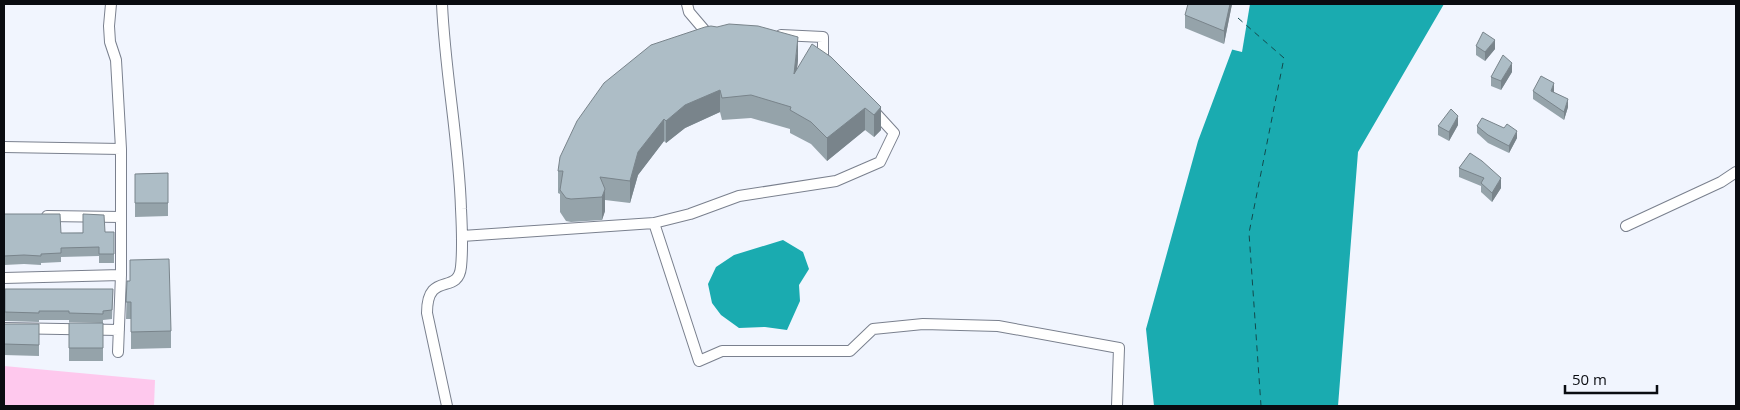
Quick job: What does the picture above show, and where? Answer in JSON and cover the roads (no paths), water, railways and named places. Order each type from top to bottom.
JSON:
[{"type":"street","points":[[111,4],[110,42],[116,60],[121,149],[121,275],[118,352]]},
{"type":"street","points":[[442,4],[449,86],[460,175],[461,269],[458,277],[451,283],[437,286],[430,292],[427,301],[427,313],[447,406]]},
{"type":"street","points":[[686,4],[689,12],[715,43],[723,41]]},
{"type":"street","points":[[772,34],[823,37],[823,58],[834,73]]},
{"type":"street","points":[[462,236],[654,224],[690,214],[739,196],[836,181],[880,162],[894,133],[866,103]]},
{"type":"street","points":[[4,147],[121,149]]},
{"type":"street","points":[[1626,226],[1721,182],[1736,172]]},
{"type":"street","points":[[33,216],[121,217]]},
{"type":"street","points":[[654,224],[699,362],[722,351],[850,351],[873,329],[923,324],[998,326],[1119,348],[1117,406]]},
{"type":"street","points":[[4,278],[121,275]]},
{"type":"street","points":[[4,328],[119,330]]},
{"type":"water","points":[[1244,4],[1444,4],[1358,152],[1338,406],[1154,406],[1146,329],[1198,141],[1232,50]]},
{"type":"water","points":[[783,240],[803,252],[809,269],[799,285],[800,301],[787,330],[765,327],[739,328],[721,315],[712,303],[708,284],[716,267],[734,255]]}]
